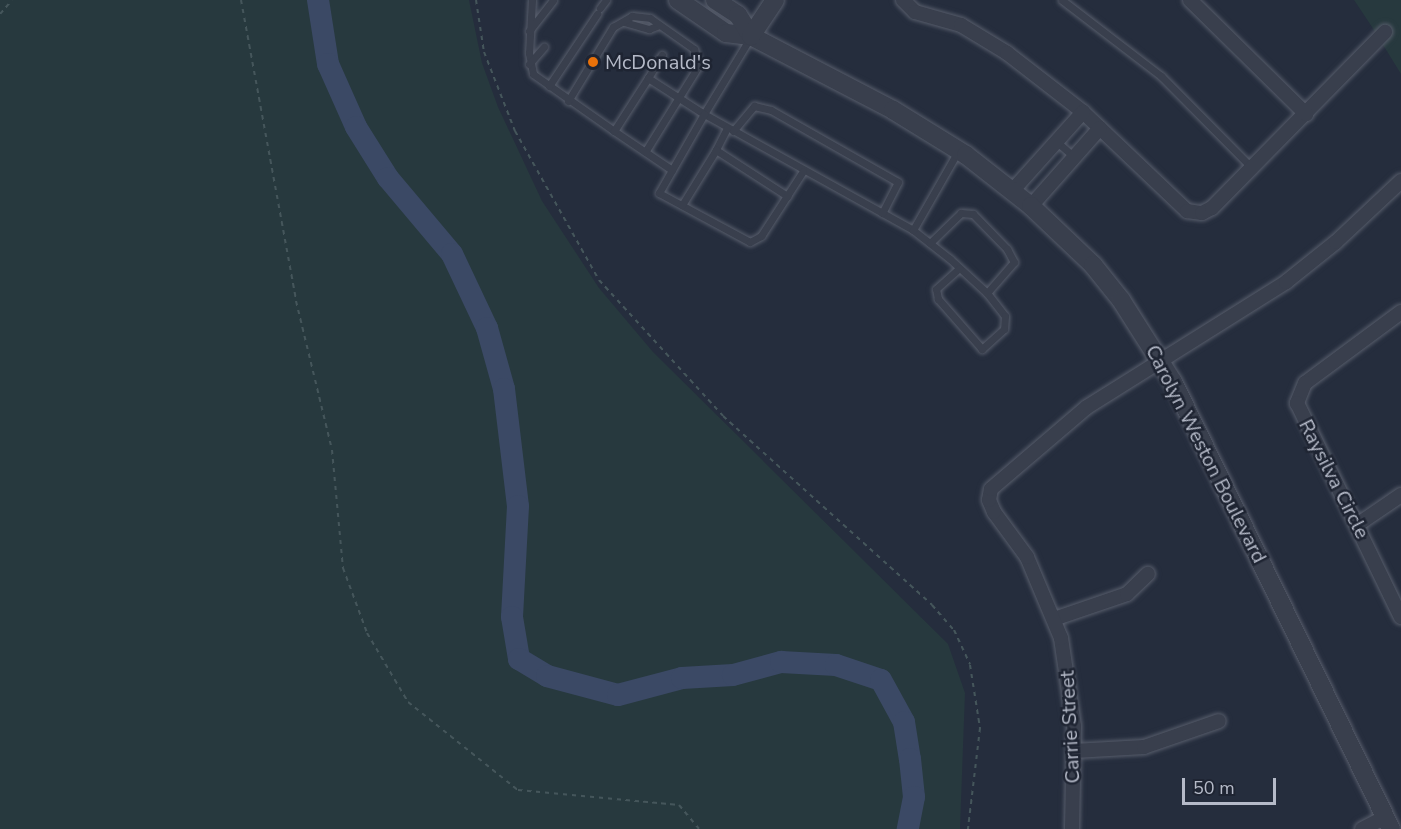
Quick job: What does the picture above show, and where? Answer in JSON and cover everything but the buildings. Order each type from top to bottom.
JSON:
[{"type":"street","name":"Carolyn Weston Boulevard","points":[[678,0],[726,33],[752,36],[959,150],[1013,189],[1093,265],[1161,362],[1388,823]]},
{"type":"street","name":"Carolyn Weston Boulevard","points":[[715,0],[738,15],[752,36]]},
{"type":"street","points":[[752,36],[775,0]]},
{"type":"street","points":[[903,0],[915,12],[961,25],[1007,53],[1083,112],[1187,211],[1202,213],[1212,208],[1385,32]]},
{"type":"street","points":[[1191,0],[1306,114]]},
{"type":"street","points":[[1013,189],[1083,112]]},
{"type":"street","points":[[1031,206],[1100,128]]},
{"type":"street","points":[[1161,362],[1286,282],[1336,242],[1401,181]]},
{"type":"street","name":"Raysilva Circle","points":[[1401,312],[1305,383],[1297,396],[1299,410],[1401,617]]},
{"type":"street","name":"Carrie Street","points":[[1072,829],[1074,751],[1068,671],[1054,619],[1027,557],[994,512],[989,500],[997,482],[1054,432],[1111,391],[1161,362]]},
{"type":"street","points":[[1357,525],[1401,495]]},
{"type":"street","points":[[1054,619],[1127,594],[1148,574]]},
{"type":"street","points":[[1074,751],[1144,747],[1219,721]]},
{"type":"street","points":[[1362,829],[1388,823]]},
{"type":"lane","points":[[532,0],[529,64],[533,74],[568,101],[672,170]]},
{"type":"lane","points":[[529,31],[553,0]]},
{"type":"lane","points":[[549,86],[606,0]]},
{"type":"lane","points":[[1062,0],[1161,76],[1251,167]]},
{"type":"lane","points":[[568,101],[613,27],[632,16],[650,18],[657,26],[694,49],[699,64],[645,152]]},
{"type":"lane","points":[[752,36],[659,193],[750,242],[761,236],[803,171]]},
{"type":"lane","points":[[529,64],[544,47]]},
{"type":"lane","points":[[614,131],[662,55]]},
{"type":"lane","points":[[648,78],[730,130],[746,143],[758,150],[770,152],[913,230],[930,243],[959,268],[987,293],[1005,316],[1004,329],[982,349],[938,299],[936,289],[959,268]]},
{"type":"lane","points":[[682,205],[730,130],[754,106],[771,110],[898,182],[882,213]]},
{"type":"lane","points":[[1057,142],[1074,157]]},
{"type":"lane","points":[[716,150],[759,174],[787,196]]},
{"type":"lane","points":[[913,230],[959,150]]},
{"type":"lane","points":[[766,160],[770,152]]},
{"type":"lane","points":[[778,167],[782,159]]},
{"type":"lane","points":[[930,243],[961,213],[973,214],[1008,249],[1014,262],[987,293]]},
{"type":"path","points":[[0,14],[12,0]]},
{"type":"path","points":[[241,0],[296,301],[332,450],[343,568],[367,633],[408,702],[518,790],[679,805],[699,829]]},
{"type":"path","points":[[476,0],[484,52],[515,131],[599,280],[723,416],[932,605],[954,630],[970,665],[980,728],[968,829]]},
{"type":"shaded area","points":[[0,0],[469,0],[482,63],[498,107],[542,201],[599,288],[653,352],[948,644],[965,693],[960,829],[0,829]]},
{"type":"shaded area","points":[[1354,0],[1401,0],[1401,74],[1372,27]]},
{"type":"waterway","points":[[318,0],[328,64],[356,127],[388,178],[452,254],[487,328],[504,389],[518,506],[512,617],[519,659],[547,676],[618,695],[682,678],[733,675],[781,662],[836,665],[881,680],[904,722],[914,797],[908,829]]},
{"type":"place","name":"McDonald's","points":[[593,62]]}]
